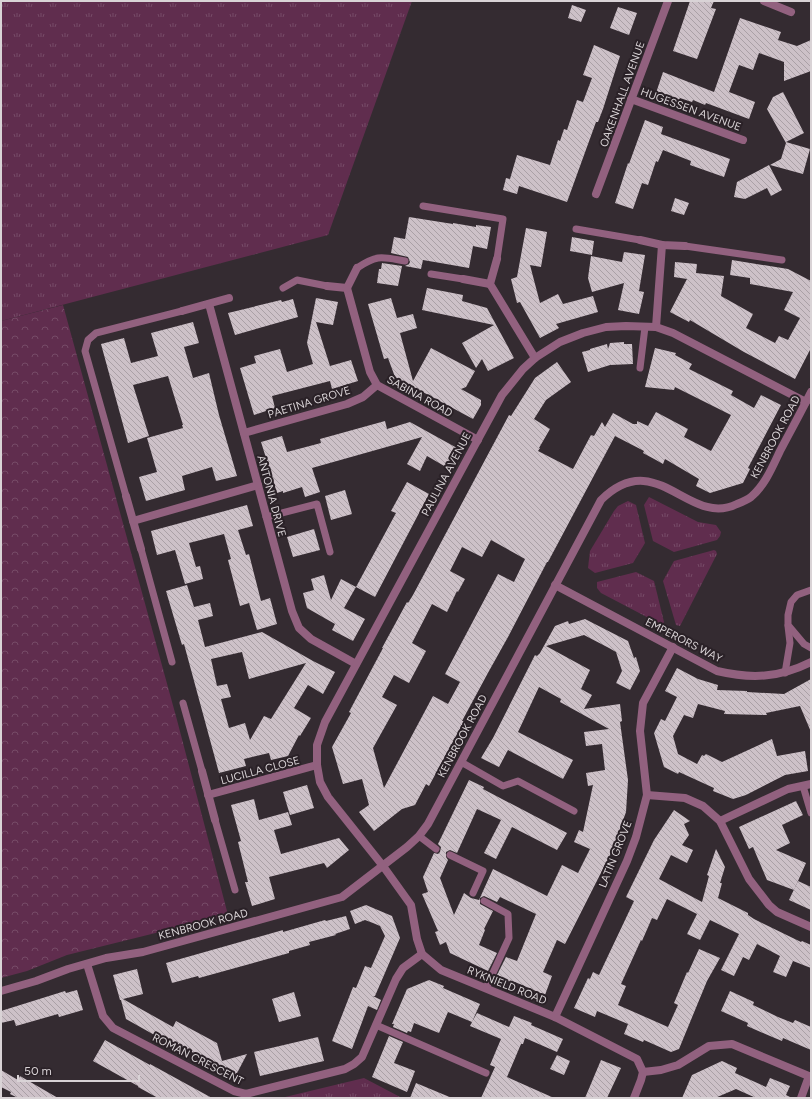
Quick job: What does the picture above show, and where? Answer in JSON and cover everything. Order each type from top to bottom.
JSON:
[{"type":"street","name":"OAKENHALL AVENUE","points":[[596,194],[668,1]]},
{"type":"street","points":[[764,1],[791,12]]},
{"type":"street","name":"HUGESSEN AVENUE","points":[[631,99],[743,140]]},
{"type":"street","points":[[640,240],[662,245],[685,246]]},
{"type":"street","points":[[656,327],[662,245]]},
{"type":"street","points":[[490,284],[498,259]]},
{"type":"street","points":[[327,286],[346,288],[357,268]]},
{"type":"street","points":[[462,279],[490,284],[535,358]]},
{"type":"street","name":"SABINA ROAD","points":[[346,288],[370,372],[377,385],[478,440]]},
{"type":"street","points":[[182,311],[229,298]]},
{"type":"street","name":"ANTONIA DRIVE","points":[[208,304],[292,611],[299,628],[311,639],[356,664]]},
{"type":"street","name":"PAULINA AVENUE","points":[[383,866],[328,797],[320,782],[317,765],[317,745],[325,722],[502,395],[523,369],[535,358],[560,342],[582,333],[606,327],[656,327],[684,338],[809,396]]},
{"type":"street","name":"PAETINA GROVE","points":[[244,433],[347,404],[363,397],[377,385]]},
{"type":"street","name":"KENBROOK ROAD","points":[[1,991],[36,982],[68,969],[106,958],[143,952],[342,897],[407,847],[419,836],[428,824],[601,500],[611,490],[623,484],[645,480],[654,482],[706,508],[730,508],[750,498],[763,484],[809,396]]},
{"type":"street","points":[[133,521],[258,486]]},
{"type":"street","points":[[126,496],[141,549]]},
{"type":"street","name":"EMPERORS WAY","points":[[555,585],[717,671],[734,675],[761,677],[795,670],[811,662]]},
{"type":"street","name":"LATIN GROVE","points":[[555,1017],[627,861],[636,837],[647,796],[640,731],[643,703],[673,647]]},
{"type":"street","name":"LUCILLA CLOSE","points":[[208,795],[317,765]]},
{"type":"street","name":"LUCILLA CLOSE","points":[[202,771],[215,820]]},
{"type":"street","points":[[720,821],[788,789],[807,785]]},
{"type":"street","points":[[647,796],[685,798],[703,806],[720,821],[749,879],[768,905],[777,912],[811,927]]},
{"type":"street","points":[[383,866],[411,904],[417,939],[422,954]]},
{"type":"street","name":"RYKNIELD ROAD","points":[[422,954],[441,970],[555,1017],[637,1059],[643,1072]]},
{"type":"street","name":"ROMAN CRESCENT","points":[[88,964],[103,1016],[113,1028],[234,1091],[246,1094],[345,1069],[354,1064],[362,1057],[396,979],[403,968],[422,954]]},
{"type":"street","points":[[634,1098],[643,1072],[660,1070],[678,1065],[709,1046],[732,1044],[810,1077],[801,1098]]},
{"type":"lane","points":[[423,206],[503,219],[498,259]]},
{"type":"lane","points":[[576,229],[640,240]]},
{"type":"lane","points":[[685,246],[782,260]]},
{"type":"lane","points":[[357,268],[370,260],[382,257],[405,261]]},
{"type":"lane","points":[[431,274],[462,279]]},
{"type":"lane","points":[[283,288],[297,280],[327,286]]},
{"type":"lane","points":[[126,496],[85,351],[88,340],[96,333],[182,311]]},
{"type":"lane","points":[[640,368],[645,327]]},
{"type":"lane","points":[[266,517],[317,504],[330,552]]},
{"type":"lane","points":[[141,549],[172,662]]},
{"type":"lane","points":[[784,673],[790,643],[788,615],[791,602],[797,595],[811,590]]},
{"type":"lane","points":[[788,625],[804,644],[811,648]]},
{"type":"lane","points":[[183,703],[202,771]]},
{"type":"lane","points":[[461,762],[503,786],[518,782],[574,811]]},
{"type":"lane","points":[[807,785],[811,813]]},
{"type":"lane","points":[[215,820],[235,890]]},
{"type":"lane","points":[[419,836],[436,849]]},
{"type":"lane","points":[[450,855],[483,871],[472,893]]},
{"type":"lane","points":[[484,901],[508,914],[509,938],[486,988]]},
{"type":"lane","points":[[376,1025],[486,1073]]},
{"type":"green space","points":[[1,1],[412,1],[328,235],[1,321]]},
{"type":"green space","points":[[63,305],[177,720],[228,915],[67,955],[27,971],[1,978],[1,321]]},
{"type":"green space","points":[[649,497],[698,522],[716,525],[721,532],[720,536],[717,540],[674,552],[653,541],[644,505]]},
{"type":"green space","points":[[628,501],[636,505],[645,543],[633,563],[595,573],[588,568],[590,551],[614,511],[618,506]]},
{"type":"green space","points":[[714,550],[717,554],[680,626],[676,625],[663,581],[674,561]]},
{"type":"green space","points":[[636,572],[654,581],[664,622],[662,625],[601,593],[597,588],[597,582]]},
{"type":"green space","points":[[364,1078],[402,1098],[281,1098]]},
{"type":"building","points":[[690,1],[714,1],[711,8],[716,9],[697,59],[673,51]]},
{"type":"building","points":[[572,5],[586,10],[581,22],[568,18]]},
{"type":"building","points":[[618,7],[637,13],[629,35],[610,28]]},
{"type":"building","points":[[740,18],[781,32],[778,40],[797,46],[811,40],[811,71],[784,81],[784,62],[759,53],[753,70],[739,65],[729,92],[755,102],[749,119],[706,103],[705,105],[693,100],[692,102],[680,98],[678,101],[656,93],[663,72],[714,92]]},
{"type":"building","points":[[594,45],[620,56],[603,109],[598,122],[596,122],[567,202],[519,186],[517,194],[503,190],[506,178],[510,179],[517,155],[550,165],[558,140],[560,141],[564,129],[567,130],[577,100],[583,102],[592,78],[583,75]]},
{"type":"building","points":[[783,92],[804,133],[786,142],[810,149],[803,174],[770,165],[781,159],[786,143],[767,109],[773,97]]},
{"type":"building","points":[[645,120],[663,127],[661,134],[730,159],[724,177],[690,165],[691,161],[663,150],[658,162],[656,161],[648,185],[642,183],[633,209],[615,203],[628,163],[629,164]]},
{"type":"building","points":[[769,165],[782,190],[771,196],[767,188],[745,199],[734,197],[737,182]]},
{"type":"building","points":[[675,198],[689,203],[684,215],[671,211]]},
{"type":"building","points":[[409,217],[476,227],[476,225],[491,227],[487,249],[473,246],[469,268],[423,260],[421,269],[405,266],[410,262],[408,257],[391,253],[394,237],[405,239]]},
{"type":"building","points":[[526,228],[547,232],[541,267],[530,265],[540,303],[558,294],[563,304],[593,296],[598,312],[556,324],[559,328],[540,338],[520,302],[517,303],[511,279],[517,277]]},
{"type":"building","points":[[572,237],[594,241],[592,255],[570,251]]},
{"type":"building","points":[[624,252],[645,255],[639,291],[644,292],[639,314],[618,310],[624,283],[592,292],[588,278],[591,256],[622,262]]},
{"type":"building","points":[[732,260],[788,269],[811,281],[811,348],[795,379],[744,352],[690,320],[689,322],[670,312],[687,279],[674,277],[675,262],[697,264],[696,273],[724,276],[721,296],[753,314],[746,328],[775,343],[779,336],[788,340],[800,318],[784,310],[793,292],[750,284],[750,278],[730,275]]},
{"type":"building","points":[[382,263],[402,266],[398,286],[377,283],[379,269],[381,269]]},
{"type":"building","points":[[427,288],[463,295],[462,301],[487,308],[514,358],[488,371],[482,359],[476,368],[462,343],[494,325],[422,310]]},
{"type":"building","points":[[316,298],[338,302],[333,325],[316,322],[330,366],[351,360],[358,381],[332,389],[330,381],[272,396],[275,408],[254,415],[240,368],[256,363],[254,356],[280,349],[287,372],[313,364],[307,343]]},
{"type":"building","points":[[391,298],[397,318],[413,314],[417,328],[400,333],[413,381],[431,348],[475,371],[466,387],[461,389],[481,400],[481,405],[473,419],[395,377],[388,358],[384,359],[368,304]]},
{"type":"building","points":[[293,299],[298,317],[235,335],[228,313],[281,300],[282,302]]},
{"type":"building","points":[[193,322],[199,343],[184,347],[193,378],[209,373],[219,415],[237,476],[216,481],[212,467],[182,476],[185,490],[146,501],[139,477],[157,472],[147,438],[183,428],[183,425],[168,376],[133,385],[149,436],[128,443],[101,344],[124,338],[131,363],[158,356],[151,333]]},
{"type":"building","points":[[624,342],[624,344],[632,344],[633,364],[610,365],[588,372],[582,352],[607,344],[608,349],[610,343]]},
{"type":"building","points":[[655,348],[676,353],[675,355],[692,364],[689,369],[733,391],[731,395],[754,408],[761,395],[781,405],[748,468],[750,469],[743,483],[710,493],[696,486],[699,479],[665,459],[663,464],[643,453],[644,451],[615,436],[462,721],[464,721],[429,786],[426,784],[415,805],[402,809],[374,831],[359,812],[369,805],[362,779],[343,784],[332,747],[351,713],[349,712],[382,648],[407,602],[408,603],[413,595],[509,415],[511,416],[535,378],[557,362],[571,382],[546,400],[534,419],[550,429],[538,451],[573,469],[591,435],[594,436],[602,422],[605,427],[613,413],[633,424],[637,424],[637,421],[648,426],[656,412],[688,429],[684,437],[711,451],[731,415],[675,387],[674,390],[645,387]],"holes":[[[491,540],[525,559],[514,582],[498,574],[445,674],[460,682],[448,704],[433,696],[384,788],[373,748],[397,705],[382,697],[394,675],[409,683],[426,651],[412,643],[432,604],[447,612],[457,591],[458,592],[465,579],[450,571],[462,547],[482,557]]]},
{"type":"building","points":[[385,421],[387,429],[410,422],[457,448],[446,467],[427,456],[420,471],[407,464],[422,437],[312,468],[320,492],[305,497],[302,487],[283,493],[283,491],[277,493],[261,442],[282,436],[287,452],[321,443],[320,439]]},
{"type":"building","points":[[407,482],[429,494],[375,597],[356,587],[396,513],[391,511]]},
{"type":"building","points":[[345,490],[352,514],[331,520],[325,496]]},
{"type":"building","points":[[247,505],[253,526],[238,530],[246,555],[249,554],[261,601],[270,598],[277,624],[257,630],[249,603],[240,606],[228,560],[231,559],[224,534],[189,543],[196,567],[200,566],[203,579],[185,584],[175,550],[157,555],[151,531]]},
{"type":"building","points":[[314,529],[320,550],[293,557],[287,537]]},
{"type":"building","points":[[324,575],[331,600],[341,579],[356,587],[344,608],[365,619],[353,641],[332,630],[335,624],[307,608],[303,593],[314,590],[311,579]]},
{"type":"building","points":[[187,585],[194,607],[210,603],[213,616],[198,620],[205,647],[262,632],[335,672],[323,694],[308,685],[294,708],[311,718],[300,736],[299,735],[288,756],[271,760],[269,753],[244,759],[246,766],[219,773],[184,644],[182,645],[166,591]],"holes":[[[242,652],[249,679],[306,663],[271,719],[264,716],[250,740],[245,723],[229,728],[221,699],[231,697],[227,684],[217,686],[211,659]]]},
{"type":"building","points":[[585,619],[628,641],[634,658],[636,657],[640,671],[630,690],[616,683],[622,671],[616,652],[609,648],[584,635],[546,646],[590,670],[581,689],[592,695],[584,709],[620,704],[622,721],[620,722],[628,780],[626,812],[612,851],[565,944],[557,940],[543,972],[552,976],[545,995],[515,982],[515,984],[497,975],[506,957],[517,961],[536,914],[500,897],[497,902],[484,896],[480,898],[480,904],[493,911],[484,929],[485,930],[479,945],[497,953],[488,971],[450,953],[446,942],[440,945],[435,932],[438,931],[422,894],[428,892],[423,877],[434,853],[438,854],[440,852],[441,847],[438,844],[469,780],[484,787],[483,789],[567,833],[557,850],[512,827],[496,859],[484,853],[501,820],[477,809],[457,853],[450,850],[446,852],[446,857],[448,860],[440,878],[454,915],[464,893],[471,898],[479,900],[493,869],[547,896],[562,865],[578,873],[590,849],[574,842],[579,830],[583,832],[593,785],[588,786],[586,773],[605,770],[602,744],[586,746],[584,732],[609,729],[560,702],[561,699],[539,687],[518,732],[573,760],[563,779],[508,750],[499,767],[481,758],[493,738],[535,655],[537,656],[540,653],[555,626],[568,621],[569,624]]},
{"type":"building","points":[[677,668],[698,679],[718,685],[717,690],[784,694],[811,679],[811,732],[800,706],[766,713],[767,715],[724,714],[725,711],[698,704],[693,718],[684,715],[673,736],[678,754],[697,764],[702,755],[704,756],[706,754],[722,762],[772,739],[777,756],[805,751],[808,771],[785,775],[746,795],[733,799],[713,791],[714,788],[664,767],[654,733],[661,719],[665,721],[677,697],[665,691]]},
{"type":"building","points":[[307,785],[314,808],[290,815],[283,792]]},
{"type":"building","points":[[254,799],[259,820],[288,812],[292,825],[274,830],[281,854],[339,838],[349,850],[327,868],[324,863],[269,877],[275,899],[252,906],[245,882],[248,882],[238,842],[241,841],[231,805]]},
{"type":"building","points":[[796,801],[803,815],[782,825],[790,843],[776,850],[806,863],[794,890],[767,880],[753,847],[749,849],[739,827]]},
{"type":"building","points":[[674,810],[690,821],[684,824],[689,835],[682,845],[693,850],[687,863],[671,855],[659,879],[702,902],[709,876],[707,875],[716,849],[725,867],[720,883],[722,883],[718,898],[748,913],[748,915],[754,919],[801,942],[802,941],[811,945],[811,968],[793,961],[786,977],[773,972],[780,956],[757,944],[749,960],[743,957],[734,976],[721,970],[739,934],[710,920],[700,940],[687,934],[697,914],[667,899],[657,920],[652,918],[642,941],[641,940],[621,984],[626,986],[618,1005],[668,1027],[678,1005],[674,1003],[687,972],[688,973],[699,949],[720,958],[707,981],[679,1049],[671,1052],[644,1040],[643,1042],[624,1034],[628,1024],[597,1011],[595,1017],[574,1008],[588,978],[590,979],[593,972],[599,975],[634,901],[626,897],[654,840]]},
{"type":"building","points":[[798,881],[811,887],[811,910],[789,900]]},
{"type":"building","points":[[366,905],[392,916],[400,938],[375,996],[373,996],[381,1000],[377,1010],[368,1006],[352,1049],[332,1041],[353,987],[356,988],[365,966],[371,968],[385,936],[380,926],[373,923],[365,920],[355,924],[350,911]]},
{"type":"building","points":[[346,916],[350,929],[335,934],[336,935],[309,942],[310,945],[289,951],[289,953],[199,978],[198,976],[172,983],[166,963],[283,930],[283,932],[325,920]]},
{"type":"building","points":[[137,969],[143,994],[123,999],[173,1027],[176,1021],[217,1043],[222,1061],[247,1054],[235,1077],[210,1064],[213,1063],[159,1035],[158,1037],[126,1019],[113,975]]},
{"type":"building","points":[[429,980],[444,986],[443,988],[480,1004],[472,1022],[448,1012],[439,1033],[414,1023],[411,1032],[408,1031],[407,1033],[393,1027],[394,1024],[392,1024],[407,989]]},
{"type":"building","points":[[77,990],[83,1010],[59,1017],[58,1014],[16,1026],[14,1020],[1,1023],[1,1011],[65,991],[66,993]]},
{"type":"building","points":[[730,991],[754,1002],[753,1005],[778,1017],[793,1023],[795,1020],[811,1027],[811,1050],[783,1038],[782,1041],[770,1036],[747,1026],[748,1023],[721,1011]]},
{"type":"building","points":[[294,992],[301,1016],[279,1022],[272,999]]},
{"type":"building","points":[[477,1013],[509,1027],[514,1016],[532,1023],[531,1025],[563,1039],[557,1052],[525,1038],[507,1077],[554,1098],[481,1098],[495,1067],[490,1065],[501,1039],[470,1026]]},
{"type":"building","points":[[389,1036],[403,1042],[394,1063],[415,1071],[407,1092],[372,1077]]},
{"type":"building","points":[[318,1037],[324,1061],[260,1076],[254,1052]]},
{"type":"building","points":[[105,1040],[212,1098],[158,1098],[93,1061]]},
{"type":"building","points":[[557,1055],[570,1061],[564,1075],[550,1069]]},
{"type":"building","points":[[601,1060],[621,1068],[607,1098],[585,1098]]},
{"type":"building","points":[[722,1061],[737,1068],[735,1073],[766,1087],[770,1078],[790,1086],[786,1095],[792,1098],[756,1098],[736,1089],[715,1098],[682,1098],[692,1075]]},
{"type":"building","points":[[1,1070],[18,1080],[20,1076],[58,1098],[18,1098],[10,1094],[11,1092],[1,1087]]},
{"type":"building","points":[[416,1083],[452,1098],[410,1098]]}]
